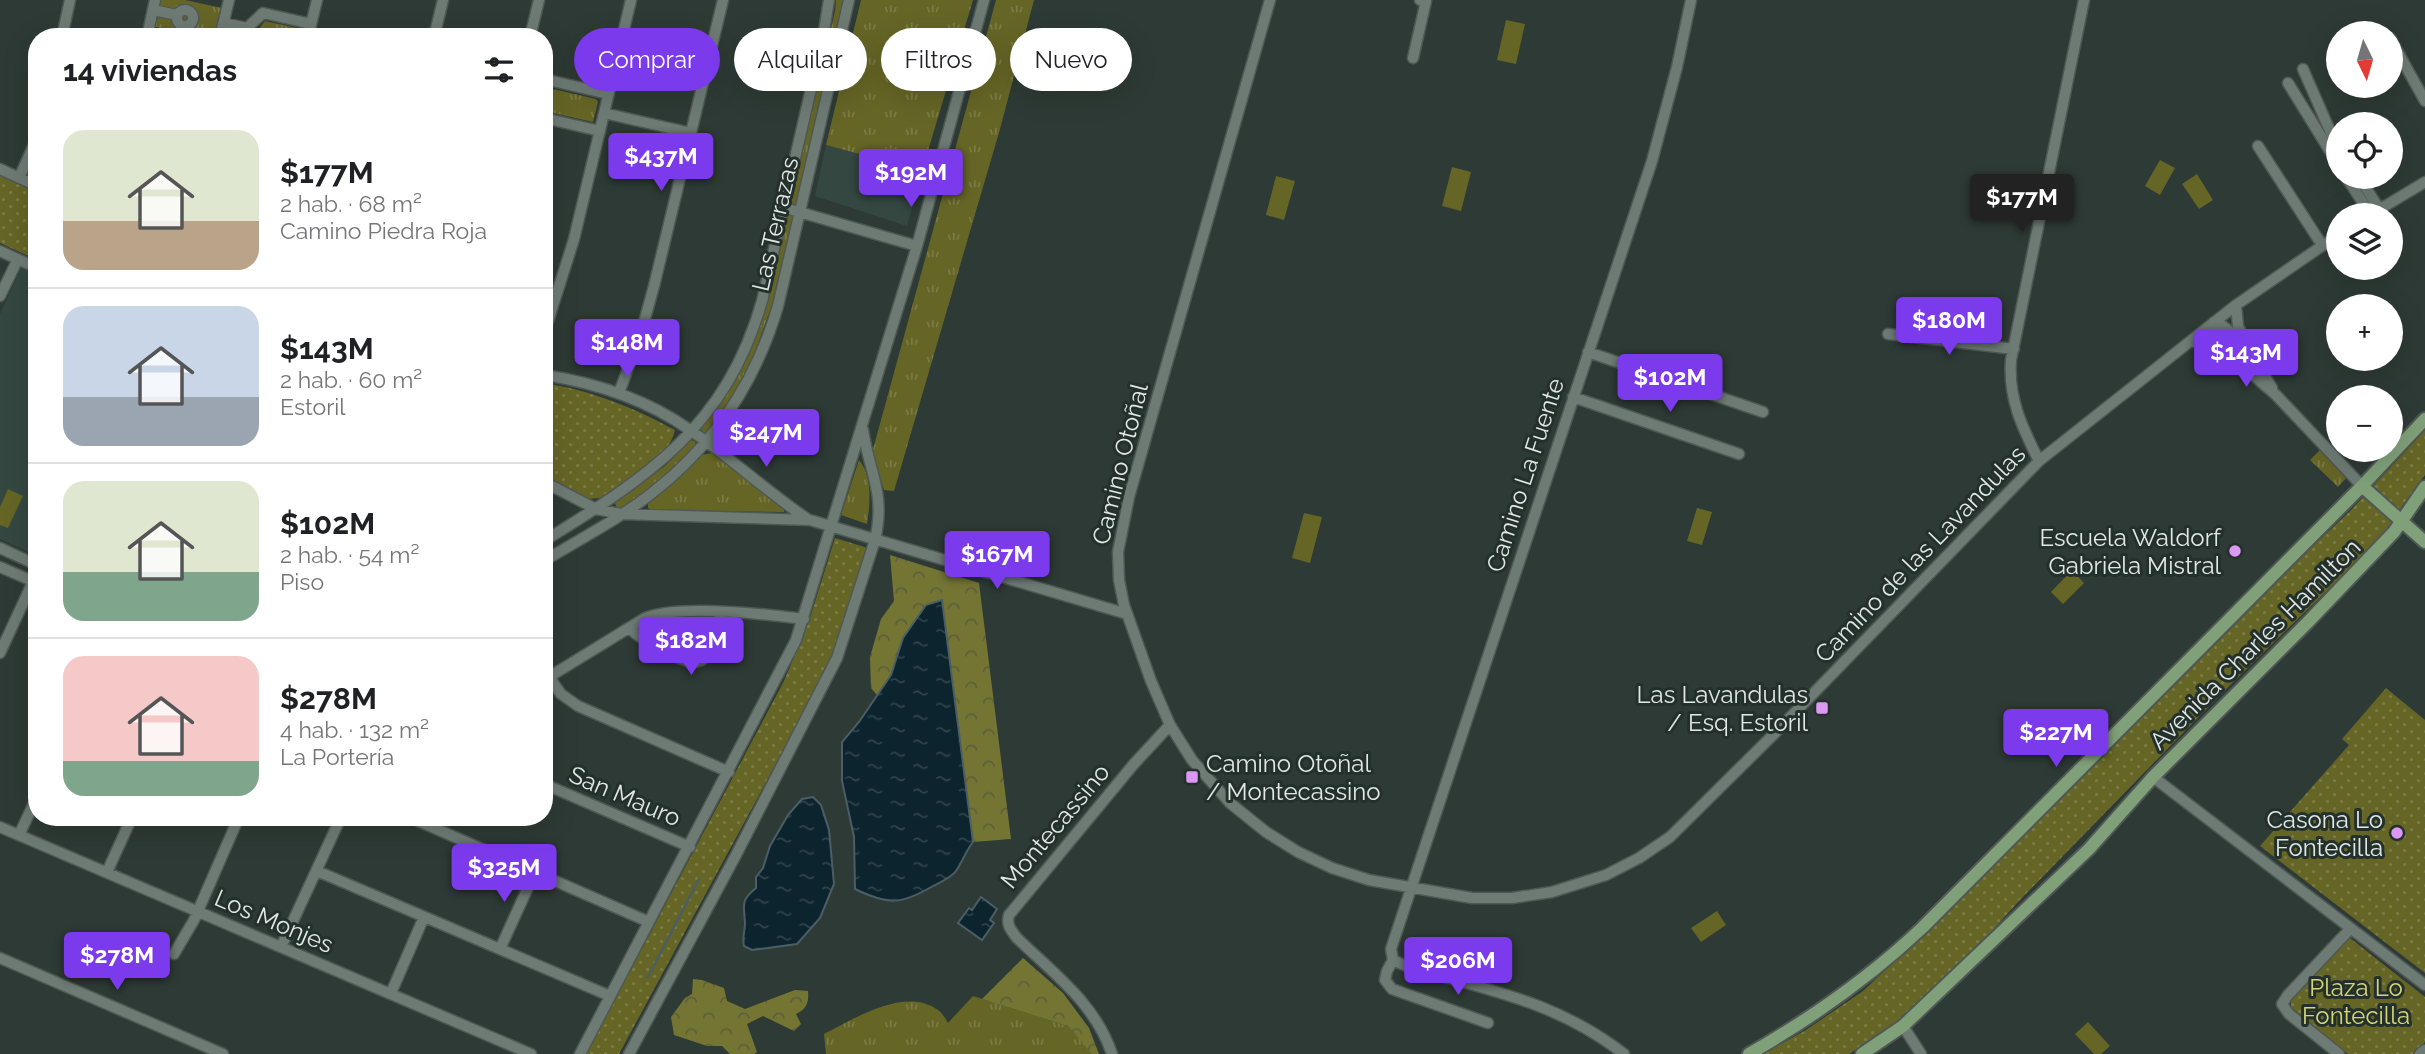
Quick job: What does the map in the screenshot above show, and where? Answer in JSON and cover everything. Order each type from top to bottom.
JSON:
[{"type":"main road","name":"Avenida Charles Hamilton","points":[[1749,1054],[1833,1003],[1899,950],[2362,486],[2425,419]]},
{"type":"main road","points":[[2362,486],[2425,542]]},
{"type":"main road","name":"Avenida Charles Hamilton","points":[[1862,1054],[1903,1026],[2089,849],[2153,776],[2308,622],[2401,523],[2425,487]]},
{"type":"street","points":[[64,28],[70,0]]},
{"type":"street","points":[[222,28],[229,0]]},
{"type":"street","points":[[310,28],[317,0]]},
{"type":"street","points":[[436,28],[443,0]]},
{"type":"street","points":[[532,28],[539,0]]},
{"type":"street","points":[[553,306],[572,248],[631,0]]},
{"type":"street","points":[[618,393],[654,286],[723,0]]},
{"type":"street","name":"Las Terrazas","points":[[823,28],[829,0]]},
{"type":"street","name":"Las Terrazas","points":[[843,28],[849,0]]},
{"type":"street","points":[[580,1054],[796,640],[917,246],[984,0]]},
{"type":"street","name":"Camino Otoñal","points":[[1269,0],[1122,526],[1118,566],[1120,588],[1151,681],[1170,725],[1205,777],[1240,812],[1298,852],[1332,868],[1369,880],[1411,888]]},
{"type":"street","points":[[1413,58],[1426,1],[1420,0]]},
{"type":"street","name":"Camino La Fuente","points":[[1488,1023],[1392,989],[1385,980],[1393,960],[1391,949],[1662,126],[1691,0]]},
{"type":"street","points":[[2039,461],[2018,417],[2010,372],[2084,0]]},
{"type":"street","points":[[149,28],[154,5],[177,15]]},
{"type":"street","points":[[252,28],[263,13],[311,24]]},
{"type":"street","points":[[223,23],[237,28]]},
{"type":"street","points":[[2403,61],[2425,102]]},
{"type":"street","points":[[2303,69],[2326,124]]},
{"type":"street","points":[[553,81],[608,94]]},
{"type":"street","points":[[2288,83],[2326,145]]},
{"type":"street","name":"Las Terrazas","points":[[553,535],[633,485],[692,431],[722,391],[742,356],[762,301],[810,91]]},
{"type":"street","name":"Las Terrazas","points":[[553,556],[621,514],[661,485],[705,442],[729,413],[757,363],[778,306],[828,91]]},
{"type":"street","points":[[604,113],[691,133]]},
{"type":"street","points":[[553,120],[600,131]]},
{"type":"street","points":[[2258,146],[2322,245]]},
{"type":"street","points":[[19,178],[28,158]]},
{"type":"street","points":[[0,169],[28,182]]},
{"type":"street","points":[[2390,203],[2425,182]]},
{"type":"street","points":[[2355,189],[2366,203]]},
{"type":"street","points":[[782,207],[917,246]]},
{"type":"street","name":"Camino de las Lavandulas","points":[[1411,888],[1472,898],[1532,896],[1589,881],[1623,867],[1655,848],[1684,825],[2039,461],[2236,305],[2326,242]]},
{"type":"street","points":[[0,251],[28,262]]},
{"type":"street","points":[[0,296],[18,259]]},
{"type":"street","points":[[2236,305],[2238,326],[2257,365],[2276,395]]},
{"type":"street","points":[[2214,322],[2223,326],[2257,365]]},
{"type":"street","points":[[2214,322],[2216,333],[2362,486]]},
{"type":"street","points":[[1888,334],[2014,349]]},
{"type":"street","points":[[2188,342],[2216,344],[2240,359]]},
{"type":"street","points":[[1588,352],[1763,412]]},
{"type":"street","points":[[742,356],[757,363]]},
{"type":"street","points":[[553,377],[618,393],[655,409],[692,431],[810,520]]},
{"type":"street","points":[[1573,397],[1739,454]]},
{"type":"street","points":[[629,1054],[736,855],[837,658],[879,520],[879,495],[863,426]]},
{"type":"street","points":[[553,487],[596,509],[621,514],[810,520],[1127,614]]},
{"type":"street","points":[[0,548],[28,561]]},
{"type":"street","points":[[0,567],[28,577]]},
{"type":"street","points":[[0,653],[28,594]]},
{"type":"street","points":[[553,674],[645,618],[659,613],[720,613],[804,619]]},
{"type":"street","points":[[629,628],[652,646],[688,662],[697,662],[708,654],[720,613]]},
{"type":"street","points":[[553,685],[578,706],[729,772]]},
{"type":"street","name":"Montecassino","points":[[1112,1054],[1088,1007],[1017,937],[1008,926],[1007,920],[1133,765],[1170,725]]},
{"type":"street","points":[[2153,776],[2425,985]]},
{"type":"street","name":"San Mauro","points":[[553,788],[690,847]]},
{"type":"street","points":[[19,835],[28,816]]},
{"type":"street","points":[[107,873],[128,826]]},
{"type":"street","points":[[174,954],[198,912],[235,826]]},
{"type":"street","points":[[281,947],[337,826]]},
{"type":"street","points":[[430,826],[649,922]]},
{"type":"street","name":"Los Monjes","points":[[0,827],[531,1054]]},
{"type":"street","points":[[317,871],[610,996]]},
{"type":"street","points":[[500,949],[535,872]]},
{"type":"street","points":[[391,993],[425,916]]},
{"type":"street","points":[[2339,1054],[2289,1014],[2282,1004],[2350,929]]},
{"type":"street","points":[[0,958],[223,1054]]},
{"type":"street","points":[[1393,960],[1547,1008],[1595,1033],[1625,1054]]},
{"type":"street","points":[[1903,1026],[1921,1054]]},
{"type":"street","points":[[2420,1054],[2425,1050]]},
{"type":"shaded area","points":[[826,145],[922,171],[907,226],[815,196]]},
{"type":"shaded area","points":[[21,268],[28,272],[28,552],[0,539],[0,314]]},
{"type":"green space","points":[[158,0],[185,0],[222,8],[218,28],[152,26]]},
{"type":"green space","points":[[836,0],[845,0],[838,28],[831,28]]},
{"type":"green space","points":[[861,0],[973,0],[965,28],[881,28],[881,91],[946,91],[922,171],[826,145],[839,91],[867,91],[867,28],[854,28]]},
{"type":"green space","points":[[996,0],[1034,0],[1027,28],[1010,28],[1010,91],[1000,129],[894,491],[884,490],[872,453],[971,91],[996,91],[996,28],[988,28]]},
{"type":"green space","points":[[1506,20],[1525,24],[1516,64],[1497,60]]},
{"type":"green space","points":[[265,21],[296,28],[259,28]]},
{"type":"green space","points":[[553,89],[596,99],[598,102],[593,122],[553,113]]},
{"type":"green space","points":[[816,91],[823,91],[772,305],[747,373],[721,414],[704,434],[701,429],[741,370],[767,302]]},
{"type":"green space","points":[[2160,160],[2175,168],[2160,195],[2145,186]]},
{"type":"green space","points":[[1452,167],[1471,172],[1461,211],[1442,206]]},
{"type":"green space","points":[[2197,174],[2213,200],[2199,209],[2182,184]]},
{"type":"green space","points":[[0,175],[28,187],[28,256],[0,243]]},
{"type":"green space","points":[[1276,176],[1295,181],[1284,220],[1266,215]]},
{"type":"green space","points":[[553,385],[612,401],[675,430],[664,451],[644,469],[600,498],[589,499],[553,480]]},
{"type":"green space","points":[[2425,430],[2425,475],[2402,506],[2388,531],[2220,695],[2019,901],[1935,994],[1849,1054],[1763,1054],[1806,1030],[1863,991],[1927,931],[2274,583],[2350,511],[2395,462],[2403,462],[2403,454]]},
{"type":"green space","points":[[690,440],[695,441],[696,445],[669,472],[638,498],[617,509],[615,503],[665,466]]},
{"type":"green space","points":[[2320,450],[2326,456],[2326,462],[2332,462],[2347,477],[2338,487],[2310,460]]},
{"type":"green space","points":[[712,453],[784,508],[784,512],[648,508],[648,502],[701,455]]},
{"type":"green space","points":[[859,460],[867,474],[868,482],[867,524],[841,515]]},
{"type":"green space","points":[[8,489],[23,496],[8,528],[0,525],[0,507]]},
{"type":"green space","points":[[1697,508],[1712,512],[1702,545],[1687,541]]},
{"type":"green space","points":[[1304,513],[1322,517],[1310,563],[1292,558]]},
{"type":"green space","points":[[835,538],[868,548],[831,662],[619,1054],[586,1054],[784,681],[809,621]]},
{"type":"green space","points":[[890,555],[979,583],[1011,839],[973,842],[942,600],[926,605],[903,638],[891,675],[877,695],[871,688],[870,657],[881,619],[894,601]]},
{"type":"green space","points":[[2072,570],[2084,583],[2063,604],[2051,592]]},
{"type":"green space","points":[[672,618],[711,618],[713,623],[705,652],[699,658],[667,649],[638,632],[651,622]]},
{"type":"green space","points":[[2386,688],[2425,720],[2425,973],[2260,846],[2349,745],[2342,739]]},
{"type":"green space","points":[[1717,911],[1726,925],[1701,942],[1691,928]]},
{"type":"green space","name":"Plaza Lo Fontecilla","points":[[2350,938],[2425,997],[2425,1042],[2413,1054],[2348,1054],[2291,1007],[2291,997]]},
{"type":"green space","points":[[1023,958],[1063,993],[1089,1028],[1099,1054],[1092,1054],[1068,1026],[982,999]]},
{"type":"green space","points":[[693,979],[724,988],[727,1001],[745,1009],[795,990],[808,991],[806,1005],[796,1014],[801,1024],[794,1031],[763,1016],[747,1024],[757,1052],[754,1054],[730,1054],[722,1046],[707,1046],[674,1035],[671,1017],[685,998],[692,994]]},
{"type":"green space","points":[[973,996],[1068,1026],[1093,1054],[826,1054],[824,1034],[880,1007],[910,1002],[925,1004],[939,1011],[948,1023]]},
{"type":"green space","points":[[2088,1022],[2110,1046],[2101,1054],[2094,1054],[2075,1034]]},
{"type":"water","points":[[942,600],[973,842],[956,871],[949,877],[912,897],[886,900],[855,889],[854,837],[842,781],[842,742],[891,675],[903,638],[926,605]]},
{"type":"water","points":[[813,797],[821,805],[829,830],[834,884],[820,918],[797,944],[752,950],[743,943],[745,900],[756,888],[756,877],[788,815],[802,799]]},
{"type":"water","points":[[981,897],[997,909],[990,920],[994,923],[982,940],[958,923]]},
{"type":"waterway","points":[[648,977],[699,879]]},
{"type":"place","name":"Escuela Waldorf Gabriela Mistral","points":[[2235,551]]},
{"type":"place","name":"Las Lavandulas / Esq. Estoril","points":[[1822,708]]},
{"type":"place","name":"Camino Otoñal / Montecassino","points":[[1192,777]]},
{"type":"place","name":"Casona Lo Fontecilla","points":[[2397,833]]}]
